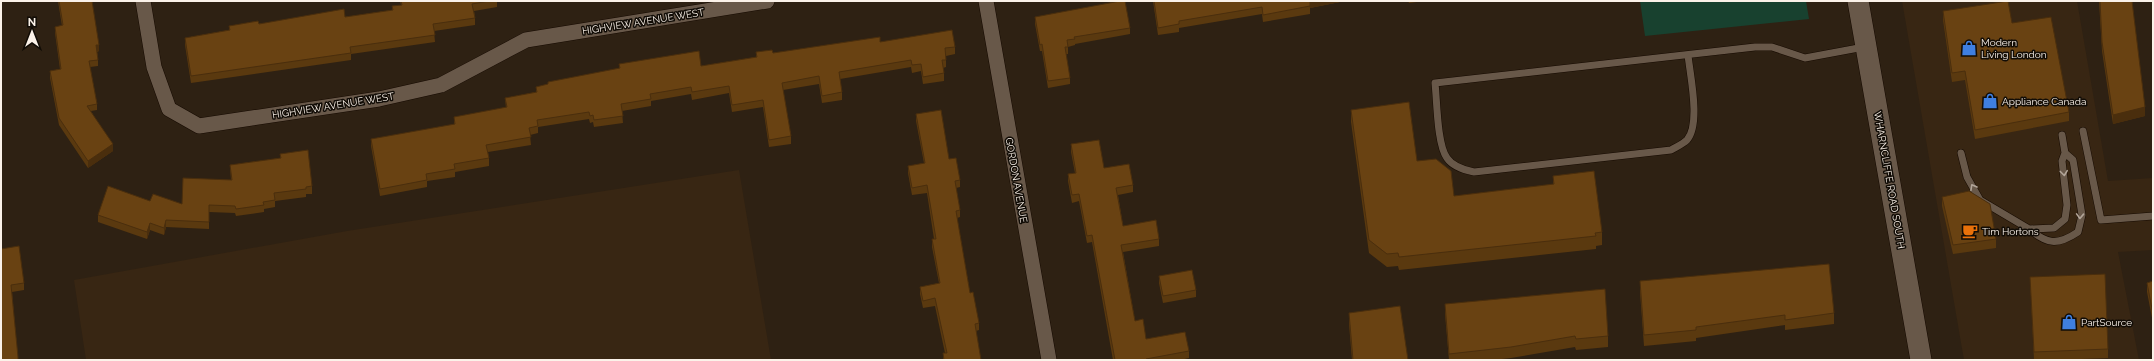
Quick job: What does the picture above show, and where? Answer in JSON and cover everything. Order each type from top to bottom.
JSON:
[{"type":"main road","name":"WHARNCLIFFE ROAD SOUTH","points":[[1858,1],[1921,360]]},
{"type":"street","name":"HIGHVIEW AVENUE WEST","points":[[143,1],[154,67],[169,109],[199,126],[379,100],[442,85],[526,40],[767,1]]},
{"type":"street","name":"GORDON AVENUE","points":[[986,1],[1049,360]]},
{"type":"lane","points":[[1688,55],[1694,108],[1693,128],[1686,140],[1671,150],[1474,172],[1460,169],[1446,158],[1440,136],[1435,83],[1755,47],[1772,47],[1805,58],[1866,47]]},
{"type":"lane","points":[[2083,131],[2101,220],[2153,216]]},
{"type":"lane","points":[[2029,229],[2054,228],[2065,219],[2067,205],[2062,161],[2065,153],[2062,135]]},
{"type":"lane","points":[[1961,153],[1967,177],[1980,200],[2029,229],[2043,240],[2053,242],[2069,238],[2078,232],[2082,215],[2072,160],[2065,153]]},
{"type":"shaded area","points":[[1902,1],[2077,1],[2108,181],[2153,178],[2153,250],[2118,252],[2139,360],[1964,360]]},
{"type":"shaded area","points":[[739,170],[771,360],[86,360],[74,280],[347,231]]},
{"type":"green space","points":[[1640,1],[1806,1],[1809,19],[1645,36]]},
{"type":"building","points":[[59,1],[92,1],[99,45],[96,45],[98,60],[89,61],[97,104],[87,106],[113,144],[88,161],[59,118],[50,71],[61,69],[55,27],[63,25]]},
{"type":"building","points":[[401,1],[489,1],[472,4],[475,18],[433,24],[435,35],[350,47],[351,53],[191,76],[185,38],[230,30],[229,26],[258,21],[259,24],[344,9],[345,17],[393,10],[392,6],[402,5]]},
{"type":"building","points":[[1125,1],[1130,28],[1074,37],[1075,39],[1067,40],[1068,47],[1065,47],[1070,78],[1048,81],[1042,44],[1040,45],[1035,17]]},
{"type":"building","points":[[1154,1],[1310,1],[1310,6],[1263,15],[1262,7],[1179,21],[1179,24],[1158,28]]},
{"type":"building","points":[[2008,1],[2012,23],[2051,17],[2069,112],[1975,130],[1965,71],[1952,73],[1943,11]]},
{"type":"building","points":[[2100,1],[2132,1],[2145,107],[2113,115],[2102,42]]},
{"type":"building","points":[[952,30],[955,47],[945,48],[946,60],[942,60],[944,73],[923,77],[921,64],[912,65],[911,60],[839,72],[842,92],[822,96],[819,76],[782,83],[791,136],[769,140],[763,100],[732,105],[729,86],[692,92],[691,87],[650,94],[651,99],[621,104],[623,116],[594,120],[593,115],[590,116],[589,112],[537,120],[538,126],[529,128],[531,137],[486,145],[489,158],[454,164],[455,169],[426,174],[427,180],[380,189],[371,139],[455,124],[454,117],[507,107],[505,98],[537,92],[536,87],[548,84],[548,82],[620,68],[619,64],[699,51],[701,66],[757,57],[756,52],[772,50],[773,53],[880,37],[880,42]]},
{"type":"building","points":[[1409,102],[1417,161],[1436,159],[1451,171],[1454,196],[1554,184],[1553,176],[1594,171],[1602,232],[1595,233],[1596,236],[1399,257],[1398,253],[1387,254],[1369,240],[1351,110]]},
{"type":"building","points":[[941,110],[949,159],[956,158],[960,180],[955,181],[960,210],[956,211],[970,293],[973,292],[979,323],[975,324],[981,360],[944,360],[943,353],[947,353],[935,298],[923,301],[920,287],[940,283],[932,239],[936,239],[927,185],[912,188],[908,166],[925,163],[916,114]]},
{"type":"building","points":[[1099,140],[1104,168],[1129,164],[1133,185],[1116,188],[1123,226],[1156,220],[1159,239],[1121,245],[1135,321],[1143,319],[1146,339],[1185,332],[1189,351],[1146,360],[1115,360],[1092,235],[1087,236],[1079,194],[1072,195],[1068,174],[1076,173],[1071,144]]},
{"type":"building","points":[[308,150],[312,186],[306,187],[306,189],[274,193],[275,200],[263,202],[264,205],[236,209],[235,206],[209,205],[209,222],[166,220],[164,228],[150,223],[147,232],[98,215],[108,186],[150,201],[153,194],[182,204],[183,178],[232,180],[230,165],[281,158],[280,154]]},
{"type":"building","name":"Tim Hortons","points":[[1969,191],[1990,204],[1996,239],[1953,245],[1942,197]]},
{"type":"building","points":[[19,246],[24,283],[11,285],[18,360],[1,360],[1,249]]},
{"type":"building","points":[[1829,264],[1834,313],[1785,320],[1785,315],[1696,327],[1696,330],[1644,335],[1640,281]]},
{"type":"building","points":[[1192,270],[1196,290],[1163,296],[1159,276]]},
{"type":"building","name":"PartSource","points":[[2105,274],[2108,349],[2034,352],[2030,277]]},
{"type":"building","points":[[2153,281],[2153,314],[2147,283]]},
{"type":"building","points":[[1605,289],[1608,336],[1576,339],[1575,336],[1511,347],[1449,354],[1445,304]]},
{"type":"building","points":[[1400,306],[1408,360],[1353,360],[1349,313]]},
{"type":"place","name":"Modern Living London","points":[[1969,48]]},
{"type":"place","name":"Appliance Canada","points":[[1990,101]]},
{"type":"place","name":"Tim Hortons","points":[[1970,231]]},
{"type":"place","name":"PartSource","points":[[2069,322]]}]
